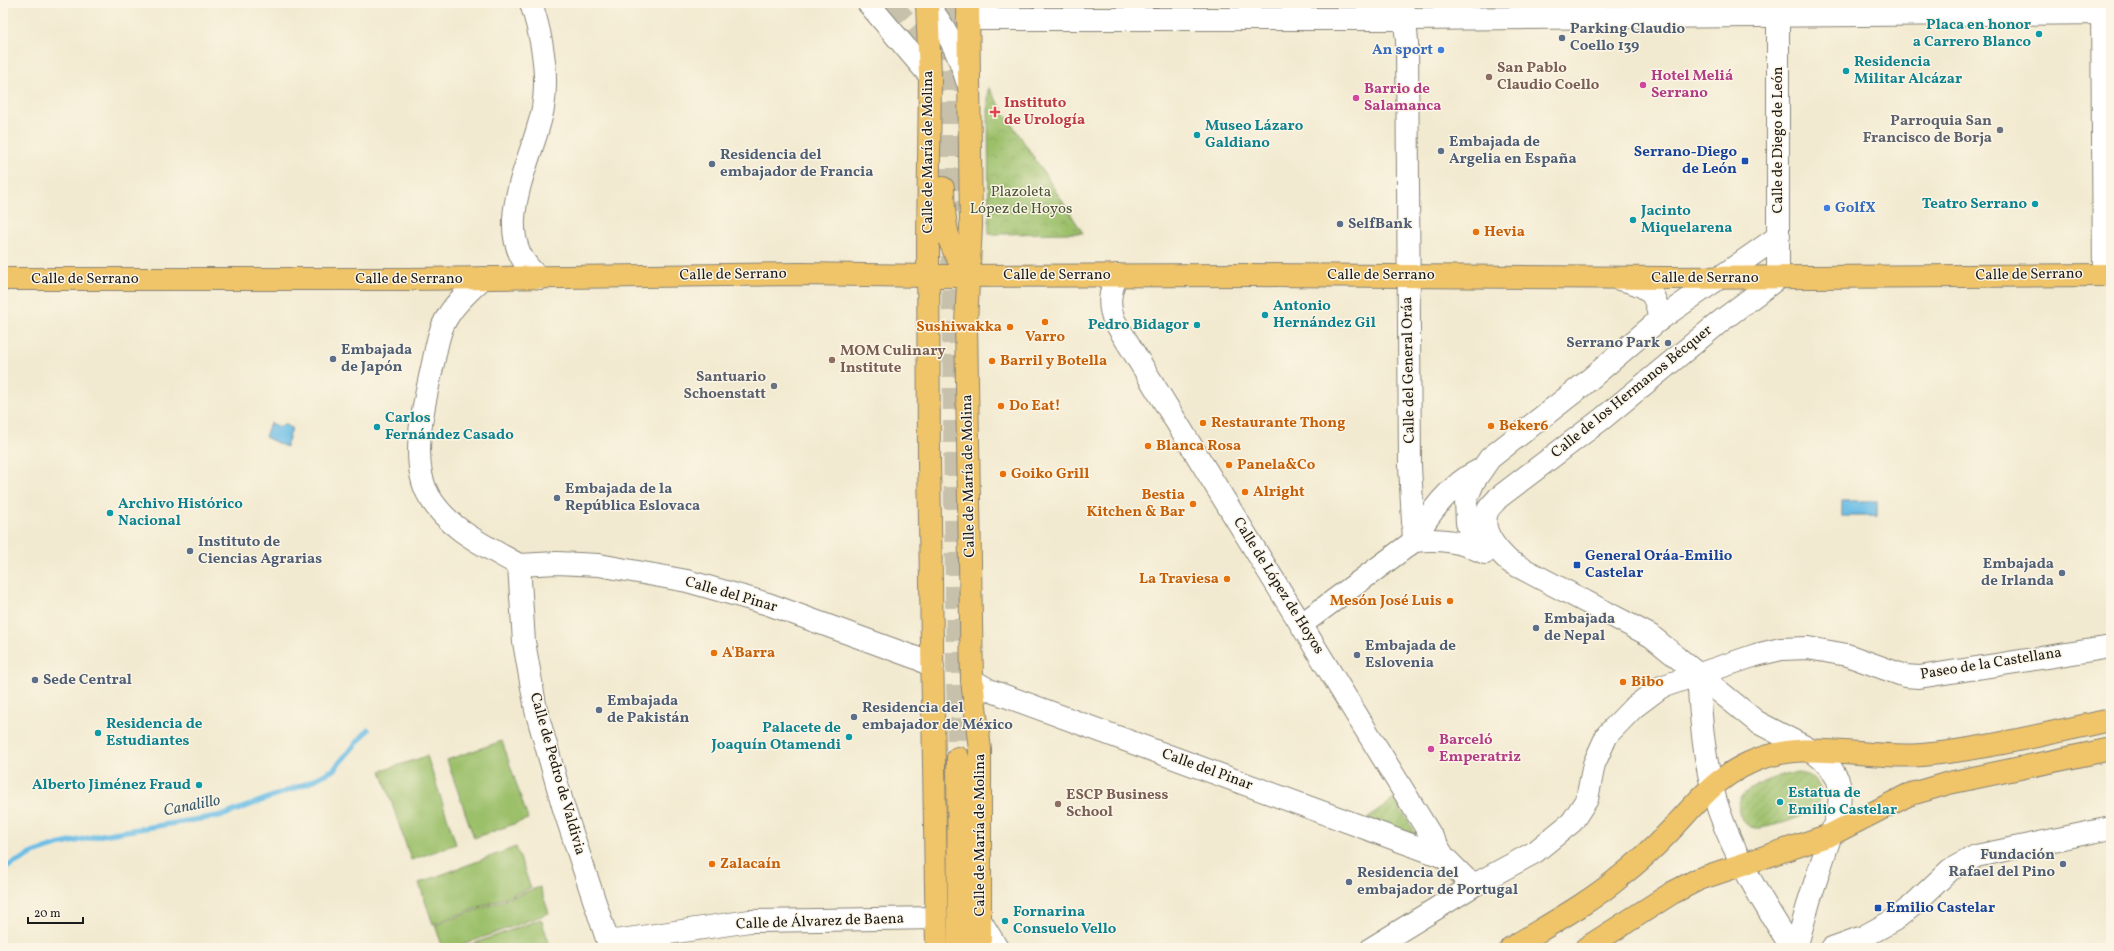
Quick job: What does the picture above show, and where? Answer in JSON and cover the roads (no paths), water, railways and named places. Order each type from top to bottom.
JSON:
[{"type":"main road","name":"Calle de María de Molina","points":[[927,3],[930,76],[928,276],[937,948]]},
{"type":"main road","name":"Calle de María de Molina","points":[[968,11],[971,226],[966,323],[972,680],[980,750],[980,948]]},
{"type":"main road","points":[[930,76],[938,102],[940,122],[943,215],[945,229],[954,252],[968,275]]},
{"type":"main road","name":"Calle de Serrano","points":[[3,279],[540,278],[801,274],[928,276],[1408,275],[1719,278],[2107,275]]},
{"type":"main road","points":[[1511,948],[1584,903],[1620,877],[1665,836],[1701,795],[1712,786],[1750,762],[1764,757],[1811,750],[1871,756],[1922,755],[1978,748],[2111,720]]},
{"type":"main road","points":[[1586,948],[1690,883],[1830,835],[1908,795],[1930,788],[2111,749]]},
{"type":"main road","name":"Calle de María de Molina","points":[[958,758],[959,948]]},
{"type":"street","points":[[531,3],[545,64],[544,94],[536,138],[516,200],[514,219],[515,236],[520,252],[527,265],[540,278]]},
{"type":"street","points":[[868,3],[930,76]]},
{"type":"street","points":[[927,3],[943,25],[954,44],[970,88]]},
{"type":"street","points":[[968,11],[1778,9],[2105,10],[2107,275]]},
{"type":"street","name":"Calle de Diego de León","points":[[1778,9],[1778,278]]},
{"type":"street","name":"Calle del General Oráa","points":[[1404,11],[1407,41],[1410,466],[1414,541]]},
{"type":"street","points":[[1476,549],[1467,523],[1466,500],[1481,469],[1490,458],[1583,385],[1659,320],[1779,236]]},
{"type":"street","name":"Calle de López de Hoyos","points":[[1117,275],[1111,289],[1110,302],[1111,312],[1115,322],[1444,857],[1466,879],[1476,884]]},
{"type":"street","points":[[1610,277],[1636,283],[1650,291],[1657,304],[1659,320]]},
{"type":"street","points":[[483,278],[447,316],[438,341],[421,419],[419,449],[421,474],[428,495],[441,513],[459,530],[519,565]]},
{"type":"street","name":"Calle de los Hermanos Bécquer","points":[[1510,562],[1496,549],[1487,529],[1488,511],[1498,498],[1602,419],[1721,321],[1778,278]]},
{"type":"street","points":[[1302,624],[1414,541],[1422,524],[1434,508],[1470,474],[1481,469]]},
{"type":"street","points":[[1414,541],[1440,539],[1457,542],[1476,549],[1491,557],[1510,562],[1650,636],[1757,722],[1811,750],[1829,765],[1838,780],[1840,789],[1839,810],[1796,948]]},
{"type":"street","name":"Calle del Pinar","points":[[519,565],[557,563],[600,565],[687,581],[768,604],[918,659],[933,667]]},
{"type":"street","name":"Calle de Pedro de Valdivia","points":[[519,565],[524,642],[536,710],[564,809],[608,945]]},
{"type":"street","name":"Paseo de la Castellana","points":[[1372,948],[1476,884],[1535,852],[1572,822],[1587,799],[1594,764],[1607,735],[1633,708],[1661,687],[1756,655],[1781,649],[1808,648],[1847,655],[1905,676],[1919,677],[2111,646]]},
{"type":"street","points":[[1698,675],[1702,734],[1712,786],[1719,810],[1742,864],[1792,948]]},
{"type":"street","name":"Calle del Pinar","points":[[972,680],[989,690],[1444,857]]},
{"type":"street","points":[[1832,948],[1865,936],[1894,920],[1912,906],[1950,870],[1976,856],[2111,828]]},
{"type":"street","name":"Calle de Álvarez de Baena","points":[[608,945],[750,921],[936,918]]},
{"type":"street","points":[[980,920],[997,948]]},
{"type":"water","points":[[270,423],[281,427],[283,424],[292,428],[286,447],[265,437]]},
{"type":"water","points":[[1842,501],[1877,501],[1877,516],[1842,516]]},
{"type":"waterway","name":"Canalillo","points":[[3,869],[33,853],[57,845],[102,835],[224,815],[308,783],[333,770],[368,730]]},
{"type":"tunnel","points":[[890,3],[916,33],[932,60]]},
{"type":"tunnel","points":[[950,3],[952,212]]},
{"type":"tunnel","points":[[952,256],[958,758]]},
{"type":"place","name":"Placa en honor a Carrero Blanco","points":[[2039,34]]},
{"type":"place","name":"Parking Claudio Coello 139","points":[[1562,38]]},
{"type":"place","name":"An sport","points":[[1441,50]]},
{"type":"place","name":"Residencia Militar Alcázar","points":[[1846,71]]},
{"type":"place","name":"San Pablo Claudio Coello","points":[[1489,77]]},
{"type":"place","name":"Hotel Meliá Serrano","points":[[1643,85]]},
{"type":"place","name":"Barrio de Salamanca","points":[[1356,98]]},
{"type":"place","name":"Instituto de Urología","points":[[995,112]]},
{"type":"place","name":"Parroquia San Francisco de Borja","points":[[2000,130]]},
{"type":"place","name":"Museo Lázaro Galdiano","points":[[1197,135]]},
{"type":"place","name":"Embajada de Argelia en España","points":[[1441,151]]},
{"type":"place","name":"Serrano-Diego de León","points":[[1745,161]]},
{"type":"place","name":"Residencia del embajador de Francia","points":[[712,164]]},
{"type":"place","name":"Teatro Serrano","points":[[2035,204]]},
{"type":"place","name":"GolfX","points":[[1827,208]]},
{"type":"place","name":"Jacinto Miquelarena","points":[[1633,220]]},
{"type":"place","name":"SelfBank","points":[[1340,224]]},
{"type":"place","name":"Hevia","points":[[1476,232]]},
{"type":"place","name":"Antonio Hernández Gil","points":[[1265,315]]},
{"type":"place","name":"Varro","points":[[1045,322]]},
{"type":"place","name":"Pedro Bidagor","points":[[1197,325]]},
{"type":"place","name":"Sushiwakka","points":[[1010,327]]},
{"type":"place","name":"Serrano Park","points":[[1668,343]]},
{"type":"place","name":"Embajada de Japón","points":[[333,359]]},
{"type":"place","name":"MOM Culinary Institute","points":[[832,360]]},
{"type":"place","name":"Barril y Botella","points":[[992,361]]},
{"type":"place","name":"Santuario Schoenstatt","points":[[774,386]]},
{"type":"place","name":"Do Eat!","points":[[1001,406]]},
{"type":"place","name":"Restaurante Thong","points":[[1203,423]]},
{"type":"place","name":"Beker6","points":[[1491,426]]},
{"type":"place","name":"Carlos Fernández Casado","points":[[377,427]]},
{"type":"place","name":"Blanca Rosa","points":[[1148,446]]},
{"type":"place","name":"Panela&Co","points":[[1229,465]]},
{"type":"place","name":"Goiko Grill","points":[[1003,474]]},
{"type":"place","name":"Alright","points":[[1245,492]]},
{"type":"place","name":"Embajada de la República Eslovaca","points":[[557,498]]},
{"type":"place","name":"Bestia Kitchen & Bar","points":[[1193,504]]},
{"type":"place","name":"Archivo Histórico Nacional","points":[[110,513]]},
{"type":"place","name":"Instituto de Ciencias Agrarias","points":[[190,551]]},
{"type":"place","name":"General Oráa-Emilio Castelar","points":[[1577,565]]},
{"type":"place","name":"Embajada de Irlanda","points":[[2062,573]]},
{"type":"place","name":"La Traviesa","points":[[1227,579]]},
{"type":"place","name":"Mesón José Luis","points":[[1450,601]]},
{"type":"place","name":"Embajada de Nepal","points":[[1536,628]]},
{"type":"place","name":"A'Barra","points":[[714,653]]},
{"type":"place","name":"Embajada de Eslovenia","points":[[1357,655]]},
{"type":"place","name":"Sede Central","points":[[35,680]]},
{"type":"place","name":"Bibo","points":[[1623,682]]},
{"type":"place","name":"Embajada de Pakistán","points":[[599,710]]},
{"type":"place","name":"Residencia del embajador de México","points":[[854,717]]},
{"type":"place","name":"Residencia de Estudiantes","points":[[98,733]]},
{"type":"place","name":"Palacete de Joaquín Otamendi","points":[[849,737]]},
{"type":"place","name":"Barceló Emperatriz","points":[[1431,749]]},
{"type":"place","name":"Alberto Jiménez Fraud","points":[[199,785]]},
{"type":"place","name":"Estatua de Emilio Castelar","points":[[1780,802]]},
{"type":"place","name":"ESCP Business School","points":[[1058,804]]},
{"type":"place","name":"Zalacaín","points":[[712,864]]},
{"type":"place","name":"Fundación Rafael del Pino","points":[[2063,864]]},
{"type":"place","name":"Residencia del embajador de Portugal","points":[[1349,882]]},
{"type":"place","name":"Emilio Castelar","points":[[1878,908]]},
{"type":"place","name":"Fornarina Consuelo Vello","points":[[1005,921]]},
{"type":"park label","name":"Plazoleta López de Hoyos","points":[[1021,200]]}]
